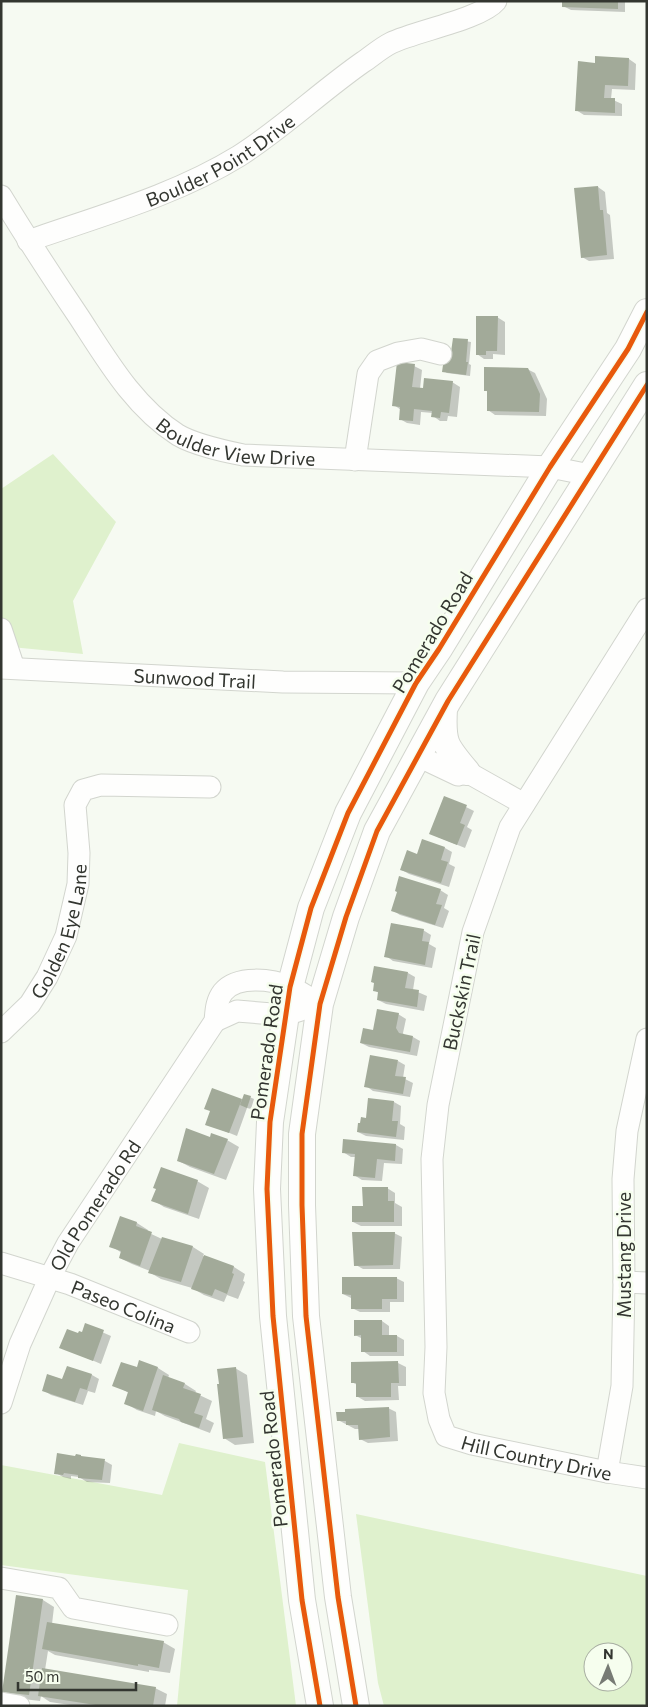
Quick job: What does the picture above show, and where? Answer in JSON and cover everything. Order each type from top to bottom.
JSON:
[{"type":"main road","name":"Pomerado Road","points":[[320,1706],[302,1600],[273,1306],[268,1180],[270,1122],[290,987],[311,908],[348,813],[416,683],[439,649],[550,468],[628,349],[647,312]]},
{"type":"main road","points":[[356,1706],[338,1597],[306,1316],[302,1204],[302,1134],[320,1004],[346,917],[378,831],[444,709],[647,385]]},
{"type":"main road","points":[[416,683],[418,706],[406,727],[418,756]]},
{"type":"main road","points":[[444,709],[443,731],[445,742],[467,772]]},
{"type":"street","name":"Boulder Point Drive","points":[[28,241],[180,187],[238,156],[277,129],[340,77],[390,43],[470,16],[490,8],[496,1]]},
{"type":"street","name":"Boulder View Drive","points":[[1,196],[28,241],[118,377],[146,410],[179,436],[220,450],[243,455],[550,468],[590,475]]},
{"type":"street","points":[[355,460],[368,374],[377,361],[398,353],[421,349],[441,354]]},
{"type":"street","name":"Buckskin Trail","points":[[439,1419],[434,1393],[436,1347],[432,1159],[438,1105],[473,932],[510,827],[647,609]]},
{"type":"street","name":"Sunwood Trail","points":[[1,629],[7,668],[283,682],[416,683]]},
{"type":"street","points":[[418,756],[458,775],[467,772],[524,804]]},
{"type":"street","name":"Golden Eye Lane","points":[[1,1032],[30,1004],[47,977],[66,936],[78,884],[79,853],[75,805],[83,790],[101,785],[210,786]]},
{"type":"street","name":"Old Pomerado Rd","points":[[1,1403],[20,1344],[50,1277],[68,1243],[215,1021],[216,1004],[224,992],[238,983],[270,981],[290,987],[320,1004]]},
{"type":"street","points":[[215,1021],[237,1011],[285,1014],[320,1004]]},
{"type":"street","name":"Mustang Drive","points":[[608,1472],[622,1386],[624,1282],[622,1179],[627,1131],[647,1039]]},
{"type":"street","name":"Paseo Colina","points":[[1,1263],[50,1277],[189,1332]]},
{"type":"street","points":[[624,1282],[647,1282]]},
{"type":"street","name":"Hill Country Drive","points":[[439,1419],[446,1436],[472,1444],[608,1472],[647,1478]]},
{"type":"street","points":[[1,1578],[59,1588],[74,1608],[167,1625]]},
{"type":"street","points":[[1,1703],[20,1706]]},
{"type":"green space","points":[[53,454],[116,522],[73,601],[83,654],[1,646],[1,489]]},
{"type":"green space","points":[[179,1443],[265,1462],[296,1706],[177,1706],[188,1590],[1,1565],[1,1465],[162,1495]]},
{"type":"green space","points":[[356,1514],[647,1576],[647,1706],[384,1706],[378,1683]]},
{"type":"building","points":[[562,1],[618,1],[618,9],[562,7]]},
{"type":"building","points":[[595,56],[629,58],[628,86],[605,85],[604,98],[615,98],[615,113],[575,111],[578,61],[595,63]]},
{"type":"building","points":[[598,186],[600,210],[603,210],[607,255],[581,258],[574,188]]},
{"type":"building","points":[[476,316],[498,316],[497,351],[486,351],[486,355],[476,355]]},
{"type":"building","points":[[453,338],[468,339],[466,375],[442,372],[444,358],[450,359]]},
{"type":"building","points":[[397,362],[415,364],[412,387],[423,388],[424,378],[453,381],[449,413],[441,412],[440,418],[431,417],[432,411],[414,409],[413,421],[399,420],[400,407],[392,406]]},
{"type":"building","points":[[484,367],[528,368],[540,394],[539,412],[487,411],[487,391],[484,391]]},
{"type":"building","points":[[444,796],[467,805],[460,823],[465,825],[457,845],[429,834]]},
{"type":"building","points":[[422,839],[445,847],[441,860],[448,862],[441,883],[400,870],[407,850],[417,854]]},
{"type":"building","points":[[399,876],[441,889],[436,904],[442,905],[435,925],[391,911],[397,892],[395,891]]},
{"type":"building","points":[[391,923],[424,929],[422,941],[429,942],[425,965],[384,957]]},
{"type":"building","points":[[374,966],[408,972],[405,988],[419,990],[417,1007],[377,1000],[378,992],[373,991],[374,983],[371,982]]},
{"type":"building","points":[[377,1009],[399,1013],[396,1028],[399,1033],[413,1036],[410,1052],[360,1043],[363,1028],[373,1030]]},
{"type":"building","points":[[370,1055],[398,1060],[395,1076],[406,1077],[403,1094],[364,1087]]},
{"type":"building","points":[[212,1088],[242,1099],[229,1133],[205,1125],[210,1111],[204,1109]]},
{"type":"building","points":[[244,1094],[251,1096],[247,1108],[240,1105]]},
{"type":"building","points":[[368,1098],[394,1101],[392,1121],[398,1121],[396,1137],[357,1132],[361,1117],[366,1118]]},
{"type":"building","points":[[186,1128],[210,1137],[211,1133],[228,1139],[214,1174],[177,1161]]},
{"type":"building","points":[[343,1139],[396,1144],[395,1161],[377,1159],[375,1178],[353,1176],[355,1154],[342,1153]]},
{"type":"building","points":[[161,1167],[198,1180],[188,1214],[151,1201],[156,1189],[153,1188]]},
{"type":"building","points":[[362,1187],[388,1187],[388,1201],[394,1201],[394,1222],[352,1222],[352,1206],[363,1206]]},
{"type":"building","points":[[120,1216],[137,1222],[136,1226],[152,1232],[140,1266],[119,1258],[121,1251],[109,1247]]},
{"type":"building","points":[[352,1232],[395,1232],[393,1265],[354,1266]]},
{"type":"building","points":[[162,1237],[193,1246],[181,1282],[148,1273]]},
{"type":"building","points":[[204,1255],[234,1266],[232,1273],[234,1274],[227,1294],[215,1289],[212,1296],[191,1289]]},
{"type":"building","points":[[342,1277],[397,1277],[397,1299],[382,1299],[382,1309],[351,1309],[351,1295],[342,1294]]},
{"type":"building","points":[[354,1320],[382,1320],[382,1335],[397,1335],[397,1352],[361,1352],[361,1335],[354,1336]]},
{"type":"building","points":[[85,1323],[104,1330],[93,1361],[59,1348],[67,1329],[78,1333],[79,1331],[82,1332]]},
{"type":"building","points":[[139,1360],[158,1367],[143,1411],[124,1404],[128,1392],[112,1386],[121,1362],[137,1367]]},
{"type":"building","points":[[398,1361],[399,1383],[391,1383],[391,1397],[356,1397],[356,1383],[351,1383],[351,1362]]},
{"type":"building","points":[[67,1366],[92,1374],[87,1390],[80,1388],[75,1402],[42,1391],[47,1374],[62,1379]]},
{"type":"building","points":[[236,1367],[243,1437],[223,1439],[217,1369]]},
{"type":"building","points":[[163,1375],[185,1383],[183,1388],[201,1394],[194,1413],[203,1416],[199,1428],[152,1410]]},
{"type":"building","points":[[389,1407],[390,1437],[359,1440],[358,1425],[346,1425],[346,1421],[337,1421],[336,1412],[345,1412],[345,1409]]},
{"type":"building","points":[[57,1453],[105,1459],[102,1480],[78,1478],[78,1475],[64,1473],[63,1475],[54,1474]]},
{"type":"building","points":[[16,1595],[43,1599],[29,1695],[2,1692]]},
{"type":"building","points":[[47,1622],[164,1641],[159,1668],[42,1649]]},
{"type":"building","points":[[42,1668],[156,1687],[153,1706],[102,1706],[38,1696]]},
{"type":"cycle path","points":[[320,1706],[302,1600],[273,1316],[267,1189],[270,1122],[290,987],[311,908],[348,813],[416,683],[439,649],[550,467],[628,349],[647,312]]},
{"type":"cycle path","points":[[356,1706],[338,1597],[306,1316],[302,1205],[302,1134],[320,1004],[346,917],[377,831],[448,701],[647,385]]}]
